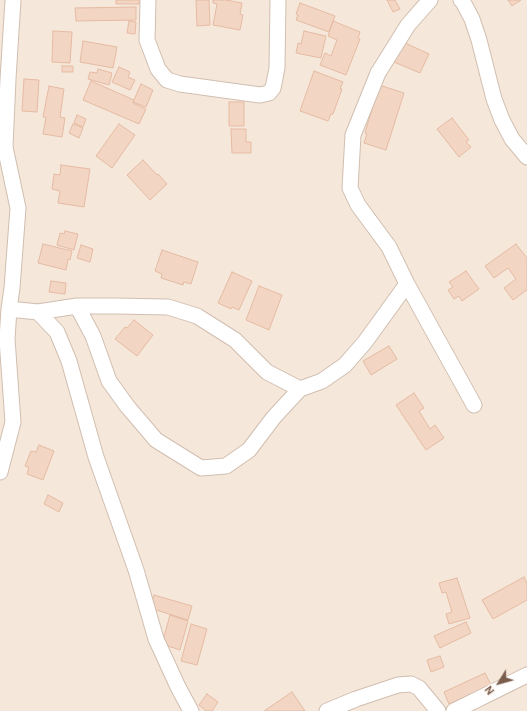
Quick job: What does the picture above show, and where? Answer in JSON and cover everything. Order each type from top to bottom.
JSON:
[{"type":"street","points":[[0,472],[13,422],[3,341],[12,288],[18,208],[5,147],[4,80],[13,0]]},
{"type":"street","points":[[148,0],[147,40],[158,69],[167,80],[180,84],[260,95],[269,92],[273,88],[276,74],[278,0]]},
{"type":"street","points":[[430,0],[408,25],[378,73],[353,135],[350,188],[358,205],[389,247],[407,284],[474,405]]},
{"type":"street","points":[[461,0],[472,19],[494,99],[502,120],[512,139],[527,157]]},
{"type":"street","points":[[77,306],[93,336],[109,382],[127,406],[156,440],[201,468],[226,466],[249,450],[274,417],[300,389],[322,381],[345,365],[365,342],[407,284]]},
{"type":"street","points":[[9,309],[38,312],[77,306],[168,307],[197,316],[235,340],[267,372],[300,389]]},
{"type":"street","points":[[38,312],[57,332],[69,361],[96,457],[136,570],[156,639],[191,711]]},
{"type":"street","points":[[454,711],[527,675]]},
{"type":"street","points":[[327,711],[356,699],[398,685],[411,684],[419,688],[438,711]]},
{"type":"shaded area","points":[[0,0],[527,0],[527,711],[0,711]]},
{"type":"building","points":[[116,0],[139,0],[139,4],[116,4]]},
{"type":"building","points":[[196,0],[209,0],[210,25],[197,26]]},
{"type":"building","points":[[213,0],[226,0],[242,3],[240,14],[243,15],[240,30],[213,25],[217,4],[213,3]]},
{"type":"building","points":[[387,0],[395,0],[400,9],[393,12]]},
{"type":"building","points":[[508,0],[521,0],[512,6]]},
{"type":"building","points":[[300,3],[335,16],[329,32],[296,20],[298,15],[296,14]]},
{"type":"building","points":[[136,7],[136,20],[76,21],[75,8]]},
{"type":"building","points":[[129,21],[136,22],[135,34],[127,33]]},
{"type":"building","points":[[333,21],[360,32],[358,38],[360,39],[346,75],[320,65],[325,53],[331,56],[337,40],[328,36]]},
{"type":"building","points":[[53,31],[72,32],[70,63],[52,62]]},
{"type":"building","points":[[304,31],[326,36],[321,58],[296,53],[298,43],[301,44]]},
{"type":"building","points":[[83,41],[117,47],[113,68],[80,62]]},
{"type":"building","points":[[403,42],[429,54],[420,73],[394,62]]},
{"type":"building","points":[[62,66],[73,66],[73,72],[62,72]]},
{"type":"building","points":[[119,67],[130,72],[128,77],[135,80],[130,90],[112,82]]},
{"type":"building","points":[[98,69],[112,73],[109,85],[88,79],[90,72],[97,73]]},
{"type":"building","points":[[314,71],[343,82],[333,114],[331,114],[328,121],[300,111]]},
{"type":"building","points":[[24,79],[39,80],[37,112],[22,111]]},
{"type":"building","points":[[91,81],[134,100],[133,103],[146,109],[139,124],[83,100]]},
{"type":"building","points":[[141,84],[153,90],[146,107],[133,102]]},
{"type":"building","points":[[379,85],[404,93],[386,150],[364,143],[367,134],[365,133]]},
{"type":"building","points":[[49,86],[64,89],[60,117],[65,118],[62,137],[43,134],[46,117],[43,117]]},
{"type":"building","points":[[229,102],[244,102],[244,126],[229,126]]},
{"type":"building","points":[[77,115],[86,119],[83,127],[74,123]]},
{"type":"building","points":[[452,118],[469,140],[466,142],[471,147],[459,157],[437,129]]},
{"type":"building","points":[[73,124],[83,128],[79,138],[69,133]]},
{"type":"building","points":[[119,124],[135,135],[112,168],[96,156]]},
{"type":"building","points":[[231,129],[246,129],[246,142],[251,142],[251,153],[232,153]]},
{"type":"building","points":[[143,160],[167,184],[150,200],[127,175]]},
{"type":"building","points":[[61,165],[90,169],[84,207],[58,203],[60,191],[52,189],[54,174],[60,175]]},
{"type":"building","points":[[65,231],[78,234],[74,250],[57,245],[60,233],[64,234]]},
{"type":"building","points":[[43,244],[72,251],[70,260],[68,259],[66,270],[38,263]]},
{"type":"building","points":[[516,244],[527,258],[527,290],[513,300],[504,288],[516,279],[508,268],[494,278],[485,266]]},
{"type":"building","points":[[81,245],[93,249],[90,262],[77,258]]},
{"type":"building","points":[[162,250],[198,262],[191,284],[184,282],[183,285],[161,278],[162,274],[155,271]]},
{"type":"building","points":[[466,271],[479,289],[462,301],[459,296],[454,299],[448,290],[453,287],[449,282]]},
{"type":"building","points":[[232,272],[252,281],[239,310],[232,307],[231,309],[218,303]]},
{"type":"building","points":[[51,281],[66,283],[65,294],[49,292]]},
{"type":"building","points":[[259,286],[282,295],[269,330],[246,320]]},
{"type":"building","points":[[134,320],[153,335],[137,356],[115,339],[125,327],[127,328]]},
{"type":"building","points":[[389,346],[397,359],[371,375],[363,361]]},
{"type":"building","points":[[414,393],[424,408],[419,411],[430,429],[435,425],[444,438],[426,450],[396,405]]},
{"type":"building","points":[[39,445],[54,451],[43,480],[27,474],[29,467],[25,466],[31,451],[36,452]]},
{"type":"building","points":[[48,495],[63,503],[59,512],[44,504]]},
{"type":"building","points":[[524,577],[527,583],[527,600],[493,619],[482,600]]},
{"type":"building","points":[[457,578],[470,618],[449,624],[446,614],[452,612],[446,592],[442,593],[439,583]]},
{"type":"building","points":[[154,595],[192,606],[188,620],[150,608]]},
{"type":"building","points":[[170,615],[188,621],[180,650],[162,644]]},
{"type":"building","points":[[466,622],[471,633],[440,648],[434,636]]},
{"type":"building","points":[[191,624],[207,629],[197,665],[181,661]]},
{"type":"building","points":[[440,656],[444,667],[431,672],[427,660]]},
{"type":"building","points":[[485,673],[491,685],[449,704],[444,692]]},
{"type":"building","points":[[292,692],[305,711],[264,711]]},
{"type":"building","points":[[207,694],[218,702],[212,711],[206,711],[199,705]]}]
